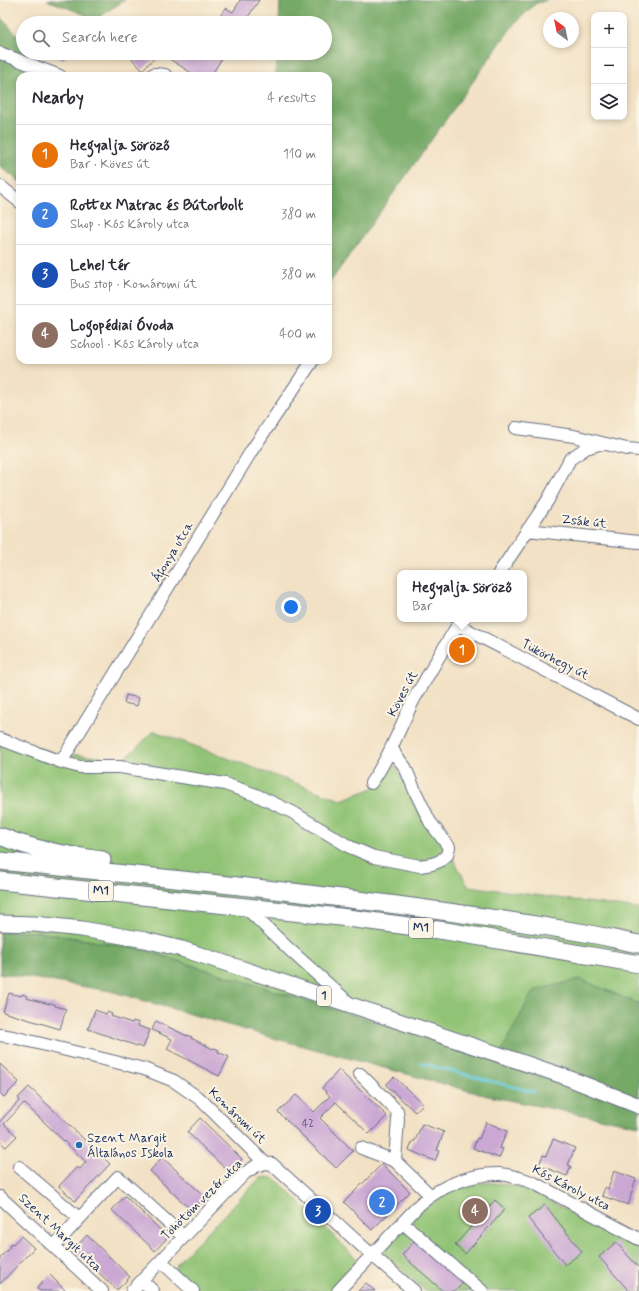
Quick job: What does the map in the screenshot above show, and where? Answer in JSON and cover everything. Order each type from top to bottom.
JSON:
[{"type":"highway","points":[[0,836],[56,854],[134,865],[178,879]]},
{"type":"highway","name":"M1","points":[[0,861],[178,879],[452,912],[587,933],[639,944]]},
{"type":"highway","name":"M1","points":[[0,881],[340,917],[446,931],[639,964]]},
{"type":"main road","name":"1","points":[[0,923],[34,924],[82,929],[145,940],[182,949],[237,966],[563,1076],[639,1106]]},
{"type":"street","points":[[0,53],[16,59]]},
{"type":"street","points":[[19,60],[50,72]]},
{"type":"street","points":[[0,186],[16,199]]},
{"type":"street","name":"Áfonya utca","points":[[61,762],[252,450],[309,364]]},
{"type":"street","points":[[516,428],[574,436],[627,449],[639,450]]},
{"type":"street","points":[[500,570],[548,500],[570,459],[586,448],[602,443]]},
{"type":"street","name":"Zsák út","points":[[527,530],[639,542]]},
{"type":"street","name":"Tükörhegy út","points":[[460,622],[639,720]]},
{"type":"street","name":"Köves út","points":[[370,783],[381,769],[392,748],[413,700],[460,622]]},
{"type":"street","points":[[0,739],[61,762],[80,767],[120,767],[225,784],[256,795],[292,812],[350,847],[374,857],[420,866],[440,861],[447,855],[449,847],[430,822],[405,767],[396,756],[392,748]]},
{"type":"street","points":[[245,907],[351,1005]]},
{"type":"street","name":"Komáromi út","points":[[0,1035],[144,1069],[174,1081],[200,1099],[265,1163],[272,1164],[372,1256],[414,1291]]},
{"type":"street","points":[[360,1074],[396,1110],[398,1119],[395,1161]]},
{"type":"street","points":[[361,1148],[395,1161],[427,1192]]},
{"type":"street","name":"Töhötöm vezér utca","points":[[132,1291],[245,1173],[256,1166],[265,1163]]},
{"type":"street","points":[[19,1167],[79,1218]]},
{"type":"street","name":"Kós Károly utca","points":[[338,1291],[431,1194],[466,1179],[500,1174],[516,1176],[534,1183],[639,1239]]},
{"type":"street","points":[[54,1246],[118,1178],[184,1237]]},
{"type":"street","name":"Szent Margit utca","points":[[0,1197],[102,1291]]},
{"type":"street","points":[[403,1223],[482,1291]]},
{"type":"street","name":"Töhötöm vezér utca","points":[[161,1260],[194,1291]]},
{"type":"street","points":[[142,1281],[153,1291]]},
{"type":"green space","points":[[47,0],[125,0],[101,16],[88,16]]},
{"type":"green space","points":[[280,0],[547,0],[535,4],[514,24],[332,279],[332,72],[276,72],[277,60],[332,60],[332,16],[279,16]]},
{"type":"green space","points":[[0,17],[16,34],[16,60],[39,60],[50,72],[16,72],[16,179],[0,166]]},
{"type":"green space","points":[[154,731],[341,800],[373,788],[392,761],[454,860],[468,886],[639,909],[639,1004],[580,979],[497,1060],[140,949],[39,932],[0,932],[0,734],[52,752],[124,760]]},
{"type":"green space","points":[[0,932],[39,932],[140,949],[497,1060],[533,991],[580,979],[639,1004],[639,1126],[488,1096],[277,1039],[110,991],[0,974]]},
{"type":"green space","points":[[261,1178],[273,1178],[280,1183],[363,1265],[338,1291],[193,1291],[172,1271],[178,1262],[254,1184]]},
{"type":"green space","points":[[494,1183],[517,1186],[541,1196],[639,1249],[639,1291],[425,1291],[382,1252],[420,1211],[443,1194],[455,1188],[469,1184]]},
{"type":"building","points":[[239,0],[259,0],[249,16],[220,16],[226,8],[233,12],[240,1]]},
{"type":"building","points":[[133,60],[153,60],[142,70]]},
{"type":"building","points":[[171,60],[221,60],[213,72],[190,72]]},
{"type":"building","points":[[126,695],[139,698],[137,706],[124,703]]},
{"type":"building","points":[[9,993],[21,996],[22,994],[27,996],[26,998],[55,1004],[55,1006],[66,1009],[60,1029],[3,1012]]},
{"type":"building","points":[[95,1010],[106,1014],[107,1012],[112,1014],[111,1016],[132,1023],[133,1021],[139,1023],[138,1026],[150,1030],[143,1048],[88,1029]]},
{"type":"building","points":[[156,1021],[192,1037],[191,1038],[213,1049],[219,1050],[218,1052],[229,1057],[219,1076],[167,1049],[172,1039],[152,1030]]},
{"type":"building","points":[[0,1064],[19,1082],[4,1097],[0,1093]]},
{"type":"building","points":[[339,1070],[387,1116],[369,1134],[336,1102],[320,1118],[353,1151],[336,1168],[278,1112],[296,1095],[314,1112],[330,1096],[322,1088]]},
{"type":"building","points":[[394,1077],[423,1104],[415,1112],[386,1085]]},
{"type":"building","name":"Szent Margit Általános Iskola","points":[[29,1087],[110,1164],[75,1201],[59,1186],[77,1167],[80,1169],[86,1162],[24,1103],[4,1124],[17,1136],[6,1147],[0,1142],[0,1121],[20,1100],[18,1098]]},
{"type":"building","points":[[200,1118],[242,1159],[229,1172],[187,1132]]},
{"type":"building","points":[[486,1122],[507,1131],[500,1148],[503,1149],[499,1158],[473,1148],[477,1138],[479,1139]]},
{"type":"building","points":[[422,1124],[444,1132],[437,1150],[439,1151],[435,1161],[409,1150],[413,1141],[415,1141]]},
{"type":"building","points":[[553,1139],[575,1148],[568,1165],[571,1166],[567,1176],[539,1165],[543,1155],[546,1156]]},
{"type":"building","points":[[162,1157],[205,1197],[192,1211],[150,1171]]},
{"type":"building","points":[[382,1164],[410,1192],[372,1230],[344,1202]]},
{"type":"building","points":[[614,1171],[636,1179],[628,1205],[602,1196],[605,1187],[608,1189]]},
{"type":"building","points":[[125,1196],[168,1237],[155,1251],[112,1210]]},
{"type":"building","points":[[473,1198],[486,1210],[495,1200],[505,1209],[465,1254],[455,1245],[477,1220],[464,1208]]},
{"type":"building","points":[[545,1205],[582,1252],[565,1265],[528,1218]]},
{"type":"building","points":[[87,1235],[130,1277],[117,1290],[74,1249]]},
{"type":"building","points":[[21,1236],[34,1248],[0,1284],[0,1258],[10,1247],[9,1246]]},
{"type":"building","points":[[415,1240],[448,1270],[450,1268],[455,1273],[454,1275],[463,1283],[455,1291],[443,1291],[402,1255]]},
{"type":"building","points":[[616,1242],[639,1268],[639,1291],[629,1291],[599,1257]]},
{"type":"building","points":[[50,1275],[66,1291],[40,1291],[37,1288]]},
{"type":"building","points":[[366,1283],[375,1291],[358,1291]]},
{"type":"waterway","points":[[420,1063],[534,1092]]},
{"type":"place","name":"Hegyalja söröző","points":[[462,650]]},
{"type":"place","name":"Szent Margit Általános Iskola","points":[[79,1145]]},
{"type":"place","name":"Rottex Matrac és Bútorbolt","points":[[382,1202]]},
{"type":"place","name":"Lehel tér","points":[[318,1211]]},
{"type":"place","name":"Logopédiai Óvoda","points":[[475,1211]]}]
